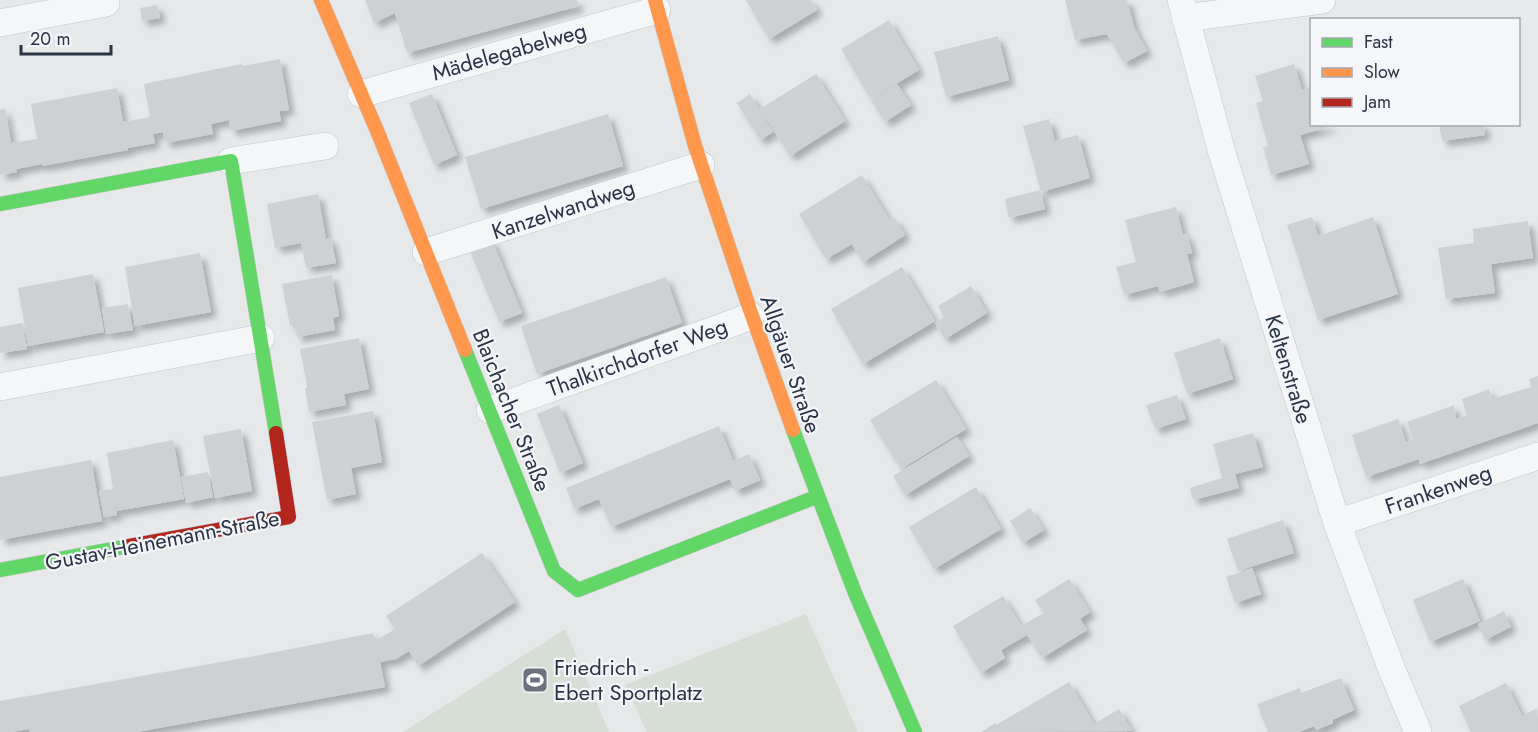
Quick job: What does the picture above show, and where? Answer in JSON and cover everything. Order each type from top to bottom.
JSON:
[{"type":"street","points":[[0,23],[106,3],[105,0]]},
{"type":"street","name":"Blaichacher Straße","points":[[321,0],[426,252],[554,571],[578,590],[816,497]]},
{"type":"street","points":[[1183,9],[1323,0]]},
{"type":"street","name":"Mädelegabelweg","points":[[361,94],[620,19],[656,5]]},
{"type":"street","name":"Allgäuer Straße","points":[[656,5],[701,165],[751,315],[816,497],[915,732]]},
{"type":"street","name":"Keltenstraße","points":[[1183,9],[1226,164],[1337,523],[1395,680],[1418,732]]},
{"type":"street","points":[[0,204],[324,146]]},
{"type":"street","name":"Gustav-Heinemann-Straße","points":[[0,570],[289,517],[231,161]]},
{"type":"street","name":"Kanzelwandweg","points":[[426,252],[701,165]]},
{"type":"street","name":"Thalkirchdorfer Weg","points":[[490,410],[751,315]]},
{"type":"street","points":[[0,387],[261,338]]},
{"type":"street","name":"Frankenweg","points":[[1337,523],[1538,456]]},
{"type":"shaded area","points":[[806,614],[858,732],[647,732],[625,685]]},
{"type":"shaded area","name":"Friedrich - Ebert Sportplatz","points":[[565,629],[609,732],[403,732]]},
{"type":"building","points":[[365,0],[577,0],[579,6],[407,53],[395,13],[374,23]]},
{"type":"building","points":[[746,0],[811,0],[817,10],[769,39]]},
{"type":"building","points":[[1065,0],[1127,0],[1134,27],[1147,51],[1124,63],[1107,34],[1075,40]]},
{"type":"building","points":[[157,5],[160,18],[142,21],[140,8]]},
{"type":"building","points":[[889,20],[919,70],[871,99],[841,49]]},
{"type":"building","points":[[998,36],[1009,80],[946,97],[934,52]]},
{"type":"building","points":[[280,59],[289,110],[279,111],[281,121],[231,131],[229,120],[211,124],[213,134],[165,143],[163,132],[153,134],[155,143],[128,148],[128,150],[16,169],[17,172],[0,175],[0,110],[5,109],[11,143],[37,139],[31,104],[117,88],[123,122],[150,117],[144,84],[242,64],[242,66]]},
{"type":"building","points":[[1294,64],[1302,90],[1310,87],[1310,126],[1332,126],[1300,135],[1309,164],[1271,175],[1263,147],[1268,146],[1256,103],[1263,101],[1255,76]]},
{"type":"building","points":[[816,74],[845,121],[790,156],[760,109]]},
{"type":"building","points":[[897,84],[911,105],[885,122],[871,100]]},
{"type":"building","points":[[432,94],[457,155],[434,165],[409,103]]},
{"type":"building","points":[[750,94],[773,132],[760,140],[737,103]]},
{"type":"building","points":[[608,114],[623,166],[481,209],[465,157]]},
{"type":"building","points":[[1049,119],[1055,141],[1078,135],[1090,178],[1041,192],[1023,126]]},
{"type":"building","points":[[1439,126],[1484,126],[1485,135],[1442,141]]},
{"type":"building","points":[[862,175],[890,221],[895,218],[905,235],[863,262],[852,244],[826,259],[799,214]]},
{"type":"building","points":[[1040,190],[1045,209],[1009,218],[1005,199]]},
{"type":"building","points":[[318,194],[326,239],[331,238],[336,263],[306,268],[301,243],[275,248],[267,204]]},
{"type":"building","points":[[1176,207],[1183,235],[1187,234],[1192,253],[1187,254],[1194,282],[1160,292],[1158,286],[1124,295],[1116,267],[1136,262],[1125,220]]},
{"type":"building","points":[[1312,217],[1318,236],[1373,217],[1398,294],[1318,320],[1287,225]]},
{"type":"building","points":[[1528,221],[1533,258],[1491,264],[1495,293],[1446,299],[1438,248],[1474,243],[1473,229]]},
{"type":"building","points":[[491,238],[522,313],[499,322],[468,246]]},
{"type":"building","points":[[200,253],[211,312],[135,326],[125,267]]},
{"type":"building","points":[[902,267],[935,321],[863,364],[831,309]]},
{"type":"building","points":[[93,274],[104,332],[28,346],[18,288]]},
{"type":"building","points":[[332,275],[339,316],[333,318],[335,330],[297,337],[295,326],[303,323],[290,326],[282,284]]},
{"type":"building","points":[[666,277],[682,323],[537,374],[521,326]]},
{"type":"building","points":[[971,286],[987,313],[945,339],[935,323],[944,317],[938,306]]},
{"type":"building","points":[[128,304],[133,330],[106,334],[102,308]]},
{"type":"building","points":[[23,323],[27,349],[0,353],[0,327]]},
{"type":"building","points":[[359,338],[369,389],[344,394],[346,405],[309,412],[305,388],[307,385],[300,349]]},
{"type":"building","points":[[1220,338],[1233,379],[1187,394],[1174,353]]},
{"type":"building","points":[[1538,376],[1538,423],[1420,464],[1419,459],[1366,477],[1352,435],[1398,419],[1406,442],[1413,439],[1407,422],[1454,405],[1456,419],[1467,415],[1462,399],[1489,389],[1492,399],[1531,387],[1529,379]]},
{"type":"building","points":[[936,380],[966,429],[901,469],[870,420]]},
{"type":"building","points":[[1177,395],[1186,419],[1155,429],[1146,405]]},
{"type":"building","points":[[559,405],[583,463],[560,473],[537,414]]},
{"type":"building","points":[[373,411],[382,462],[351,468],[356,494],[327,500],[312,422]]},
{"type":"building","points":[[719,426],[733,461],[749,454],[760,480],[735,491],[730,479],[611,527],[599,499],[574,509],[566,488]]},
{"type":"building","points":[[241,429],[252,491],[215,498],[203,436]]},
{"type":"building","points":[[1253,433],[1263,467],[1235,474],[1239,488],[1193,500],[1190,488],[1222,478],[1213,444]]},
{"type":"building","points":[[957,437],[969,456],[905,495],[893,476]]},
{"type":"building","points":[[173,440],[184,499],[117,511],[113,494],[117,515],[104,517],[99,491],[113,489],[107,453]]},
{"type":"building","points":[[91,460],[102,521],[0,540],[0,477]]},
{"type":"building","points":[[208,472],[213,497],[186,503],[181,477]]},
{"type":"building","points":[[976,487],[1001,529],[934,569],[909,527]]},
{"type":"building","points":[[1030,508],[1044,530],[1023,543],[1010,521]]},
{"type":"building","points":[[1283,520],[1294,553],[1238,571],[1227,539]]},
{"type":"building","points":[[482,553],[515,602],[418,666],[409,651],[396,659],[380,662],[385,687],[137,732],[30,732],[29,729],[0,732],[0,701],[373,633],[375,639],[382,637],[395,629],[386,616]]},
{"type":"building","points":[[1252,568],[1261,594],[1235,603],[1226,577]]},
{"type":"building","points":[[1069,579],[1090,612],[1080,619],[1087,630],[1042,658],[1027,635],[1001,650],[1005,658],[981,673],[953,626],[1003,596],[1021,626],[1044,613],[1035,600]]},
{"type":"building","points":[[1463,579],[1480,621],[1430,642],[1413,600]]},
{"type":"building","points":[[1504,611],[1511,627],[1485,640],[1478,624]]},
{"type":"building","points":[[1341,678],[1354,710],[1316,730],[1314,726],[1299,732],[1268,732],[1257,704],[1300,688],[1301,693]]},
{"type":"building","points":[[1069,682],[1094,724],[1119,709],[1132,731],[981,732],[995,723],[996,725]]},
{"type":"building","points":[[1506,683],[1522,716],[1537,708],[1538,732],[1471,732],[1459,706]]},
{"type":"traffic: fast","points":[[0,204],[231,161],[276,433]]},
{"type":"traffic: fast","points":[[465,350],[554,571],[578,590],[816,497]]},
{"type":"traffic: fast","points":[[793,430],[855,593],[915,732]]},
{"type":"traffic: fast","points":[[0,570],[129,546]]},
{"type":"traffic: slow","points":[[321,0],[378,133],[465,350]]},
{"type":"traffic: slow","points":[[655,0],[695,146],[793,430]]},
{"type":"traffic: jam","points":[[129,546],[289,517],[276,433]]},
{"type":"place","name":"Friedrich - Ebert Sportplatz","points":[[535,680]]}]
